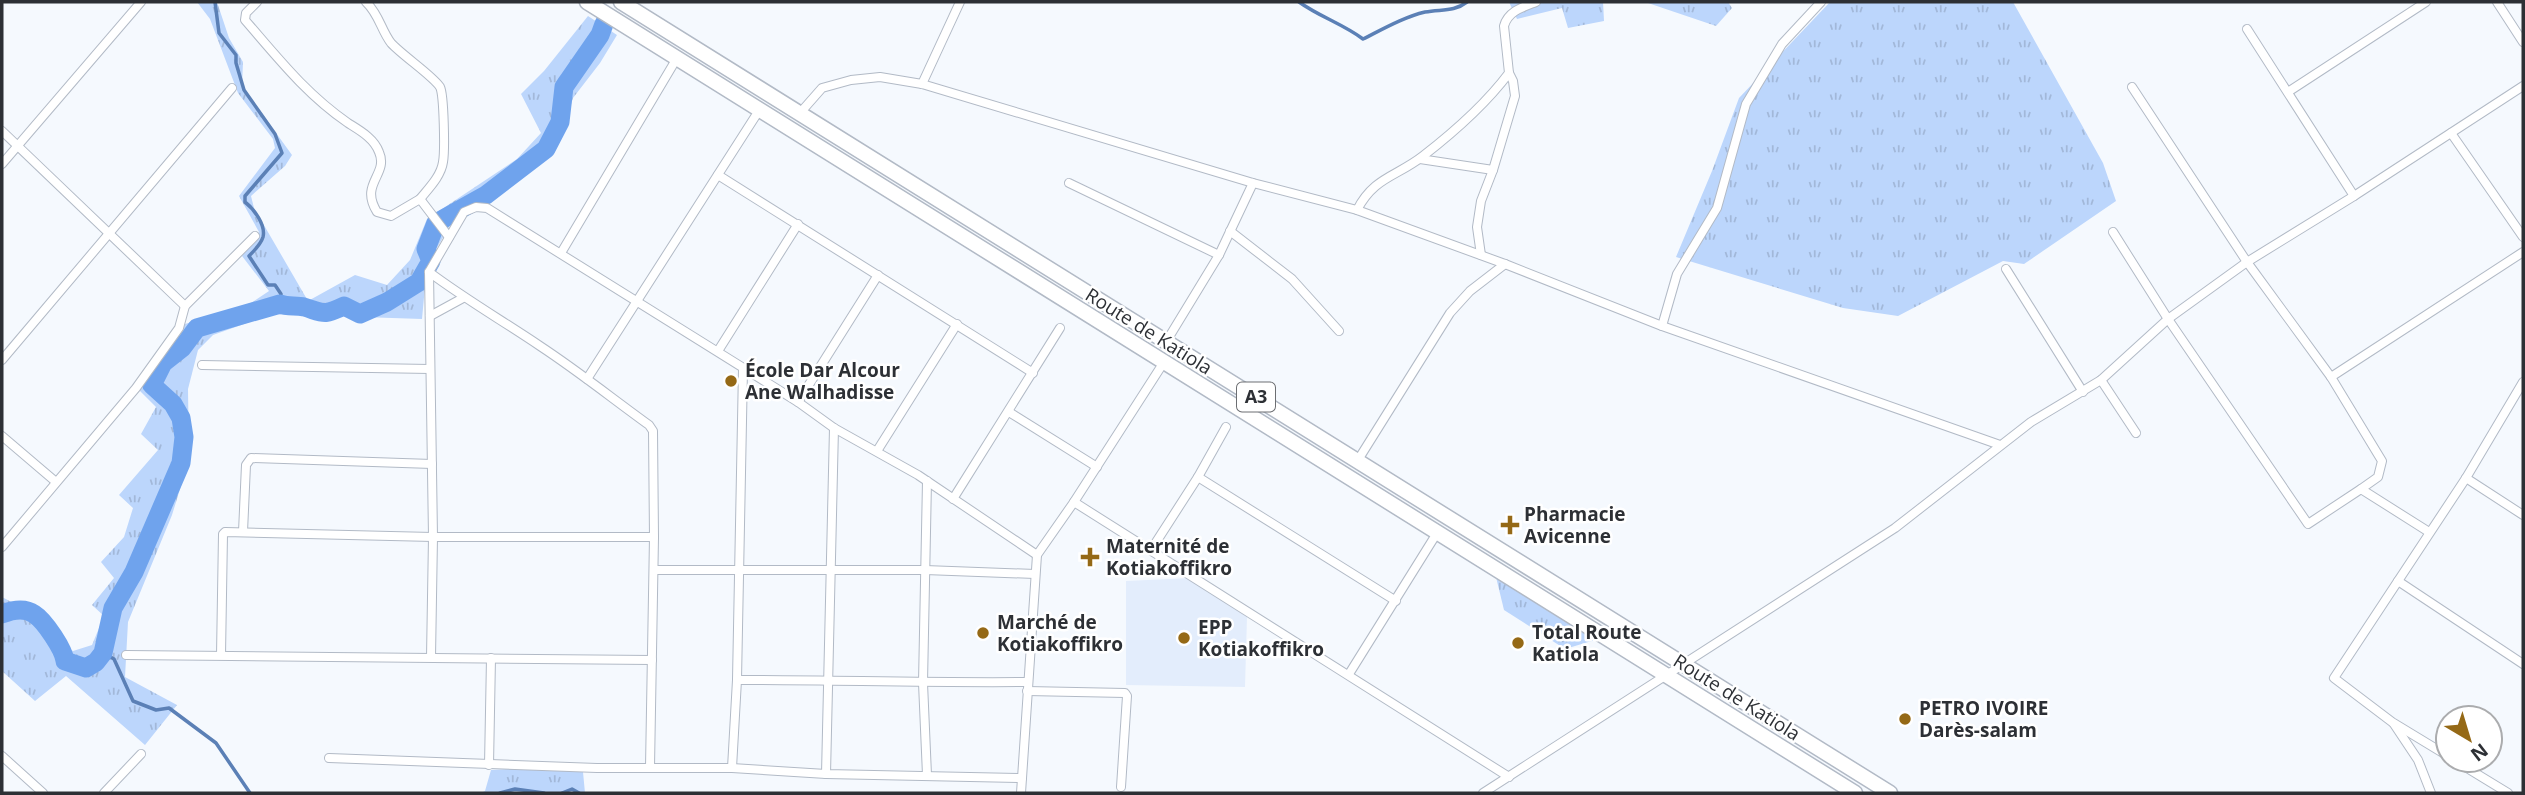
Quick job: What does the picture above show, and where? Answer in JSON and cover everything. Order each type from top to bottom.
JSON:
[{"type":"highway","name":"Route de Katiola","points":[[587,2],[1855,793]]},
{"type":"highway","name":"Route de Katiola","points":[[621,2],[1890,793]]},
{"type":"street","points":[[2,163],[141,2]]},
{"type":"street","points":[[257,2],[246,13],[245,20],[317,101],[372,140],[380,152],[381,163],[369,193],[377,212],[391,216],[420,199],[433,184],[443,163],[443,103],[440,87],[405,58],[389,40],[374,10],[366,2]]},
{"type":"street","points":[[922,84],[960,2]]},
{"type":"street","points":[[1481,255],[1477,227],[1480,201],[1493,170],[1515,96],[1509,73],[1504,26],[1511,13],[1536,2]]},
{"type":"street","points":[[1662,326],[1677,274],[1717,208],[1746,104],[1782,44],[1821,2]]},
{"type":"street","points":[[2288,92],[2426,2]]},
{"type":"street","points":[[2497,2],[2523,41]]},
{"type":"street","points":[[2247,29],[2354,196]]},
{"type":"street","points":[[561,253],[677,58]]},
{"type":"street","points":[[1357,210],[1365,195],[1376,184],[1420,159],[1466,119],[1509,73]]},
{"type":"street","points":[[800,113],[822,88],[851,80],[880,77],[922,84],[1253,183],[1357,210],[1505,264],[1662,326],[2000,445]]},
{"type":"street","points":[[1483,793],[1895,528],[2031,422],[2101,380],[2168,319],[2248,262],[2523,86]]},
{"type":"street","points":[[2113,232],[2168,319],[2308,524],[2378,477],[2382,461],[2331,377],[2248,262],[2132,87]]},
{"type":"street","points":[[2,360],[232,88]]},
{"type":"street","points":[[587,379],[760,108]]},
{"type":"street","points":[[2,131],[185,306]]},
{"type":"street","points":[[2451,133],[2523,237]]},
{"type":"street","points":[[1420,159],[1493,170]]},
{"type":"street","points":[[718,175],[1033,373]]},
{"type":"street","points":[[1069,183],[1219,255]]},
{"type":"street","points":[[1166,342],[1219,255],[1253,183]]},
{"type":"street","points":[[420,199],[449,237]]},
{"type":"street","points":[[431,657],[433,537],[429,272],[464,212],[476,207],[486,208],[561,253],[798,402],[834,428],[927,481],[1037,555]]},
{"type":"street","points":[[718,351],[797,224]]},
{"type":"street","points":[[1230,231],[1292,279],[1339,331]]},
{"type":"street","points":[[2,547],[136,388],[179,328],[185,306],[255,236]]},
{"type":"street","points":[[2331,377],[2523,252]]},
{"type":"street","points":[[1358,460],[1450,313],[1470,291],[1505,264]]},
{"type":"street","points":[[2006,269],[2083,392]]},
{"type":"street","points":[[429,272],[463,298],[587,379],[649,425],[653,431],[654,570],[650,767]]},
{"type":"street","points":[[798,402],[878,275]]},
{"type":"street","points":[[430,316],[463,298]]},
{"type":"street","points":[[877,451],[957,324]]},
{"type":"street","points":[[953,499],[1060,328]]},
{"type":"street","points":[[1021,793],[1037,555],[1164,362]]},
{"type":"street","points":[[202,365],[430,369]]},
{"type":"street","points":[[732,768],[737,680],[743,369]]},
{"type":"street","points":[[2101,380],[2136,433]]},
{"type":"street","points":[[2434,748],[2392,722],[2334,678],[2466,478],[2523,382]]},
{"type":"street","points":[[1009,412],[1097,467]]},
{"type":"street","points":[[1151,550],[1198,477],[1226,427]]},
{"type":"street","points":[[826,774],[834,428]]},
{"type":"street","points":[[2,436],[56,482]]},
{"type":"street","points":[[243,532],[246,465],[251,458],[432,464]]},
{"type":"street","points":[[1198,477],[1396,601]]},
{"type":"street","points":[[2466,478],[2523,515]]},
{"type":"street","points":[[927,481],[923,683],[927,775]]},
{"type":"street","points":[[2361,489],[2429,532]]},
{"type":"street","points":[[1074,502],[1509,777]]},
{"type":"street","points":[[221,655],[225,531],[433,537],[654,537]]},
{"type":"street","points":[[1349,674],[1437,533]]},
{"type":"street","points":[[654,570],[925,570],[1035,575]]},
{"type":"street","points":[[2398,581],[2523,664]]},
{"type":"street","points":[[126,655],[652,660]]},
{"type":"street","points":[[489,765],[491,658]]},
{"type":"street","points":[[737,680],[923,683],[1125,693],[1127,696],[1121,787]]},
{"type":"street","points":[[2392,722],[2417,760],[2431,793]]},
{"type":"street","points":[[104,793],[141,754]]},
{"type":"street","points":[[2,756],[43,793]]},
{"type":"street","points":[[329,758],[489,765],[732,768],[826,774],[1022,778]]},
{"type":"street","points":[[2477,774],[2508,793]]},
{"type":"shaded area","points":[[1191,578],[1247,617],[1245,687],[1126,685],[1126,581]]},
{"type":"green space","points":[[197,2],[217,2],[229,38],[243,62],[242,86],[292,155],[285,166],[251,196],[254,208],[308,301],[355,275],[387,285],[410,260],[427,219],[517,159],[541,133],[521,94],[544,71],[588,16],[617,35],[573,98],[564,128],[532,169],[456,215],[427,265],[422,319],[272,314],[213,335],[198,350],[188,389],[189,460],[172,515],[128,622],[125,677],[177,705],[145,745],[66,676],[35,701],[2,671],[2,597],[40,617],[62,644],[73,651],[92,645],[104,616],[92,605],[114,578],[101,562],[124,537],[133,508],[119,495],[158,450],[141,434],[156,407],[138,389],[185,324],[251,303],[269,291],[242,256],[259,232],[239,196],[275,148],[273,139],[238,93],[210,19]]},
{"type":"green space","points":[[1509,2],[1603,2],[1604,21],[1568,28],[1562,8],[1517,19]]},
{"type":"green space","points":[[1645,2],[1728,2],[1732,8],[1716,26]]},
{"type":"green space","points":[[1830,2],[2013,2],[2103,163],[2116,201],[2024,264],[2003,261],[1898,316],[1843,308],[1676,257],[1739,98]]},
{"type":"green space","points":[[1496,577],[1595,640],[1565,649],[1504,610]]},
{"type":"green space","points":[[544,767],[583,772],[585,793],[481,793],[485,791],[491,770]]},
{"type":"waterway","points":[[215,2],[219,33],[236,55],[244,90],[275,134],[282,153],[245,196],[245,202],[263,227],[261,242],[249,256],[268,285],[275,285],[281,294],[280,304]]},
{"type":"waterway","points":[[1299,2],[1363,39],[1409,17],[1452,9],[1467,2]]},
{"type":"waterway","points":[[2,614],[18,610],[30,612],[48,629],[65,661],[86,668],[96,662],[103,653],[113,608],[134,572],[181,463],[184,437],[181,418],[173,404],[152,385],[163,363],[182,348],[197,328],[280,304],[324,312],[344,306],[360,314],[387,302],[419,282],[431,261],[426,249],[436,223],[486,195],[546,149],[560,122],[564,87],[600,35],[604,24]]},
{"type":"waterway","points":[[103,653],[114,659],[133,701],[156,710],[169,708],[216,743],[250,793]]},
{"type":"waterway","points":[[500,793],[515,789],[544,793]]},
{"type":"waterway","points":[[562,793],[572,789],[579,793]]},
{"type":"place","name":"École Dar Alcour Ane Walhadisse","points":[[731,381]]},
{"type":"place","name":"Pharmacie Avicenne","points":[[1510,525]]},
{"type":"place","name":"Maternité de Kotiakoffikro","points":[[1090,557]]},
{"type":"place","name":"Marché de Kotiakoffikro","points":[[983,633]]},
{"type":"place","name":"EPP Kotiakoffikro","points":[[1184,638]]},
{"type":"place","name":"Total Route Katiola","points":[[1518,643]]},
{"type":"place","name":"PETRO IVOIRE Darès-salam","points":[[1905,719]]}]
